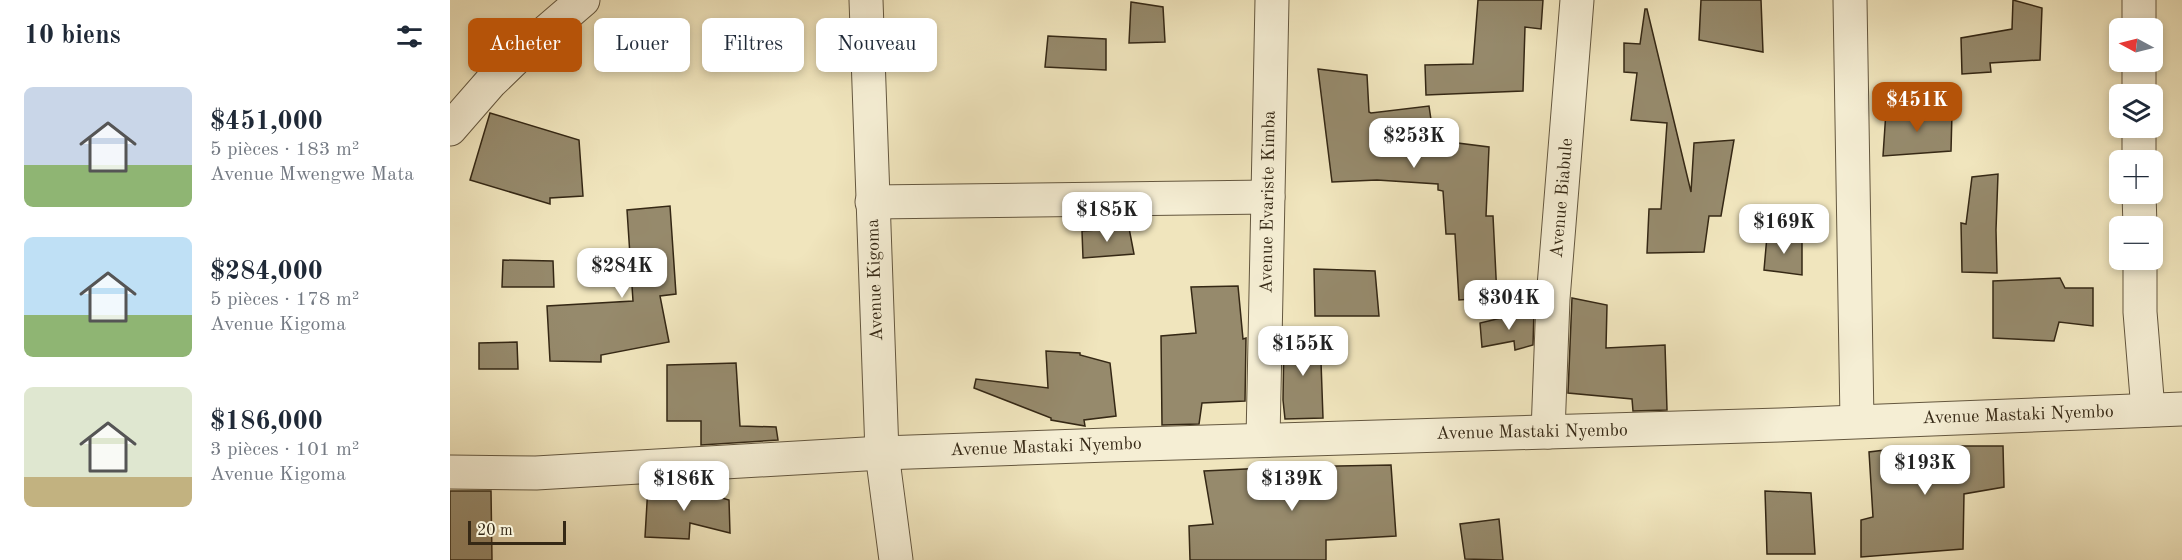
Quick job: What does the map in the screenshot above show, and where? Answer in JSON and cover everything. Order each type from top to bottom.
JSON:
[{"type":"street","points":[[450,129],[490,83],[583,0]]},
{"type":"street","name":"Avenue Kigoma","points":[[866,0],[882,453],[896,560]]},
{"type":"street","name":"Avenue Evariste Kimba","points":[[1263,439],[1272,0]]},
{"type":"street","name":"Avenue Biabule","points":[[1548,432],[1553,299],[1577,0]]},
{"type":"street","points":[[1850,0],[1857,421]]},
{"type":"street","points":[[2139,0],[2139,18]]},
{"type":"street","points":[[872,202],[1268,197]]},
{"type":"street","points":[[2140,270],[2140,312],[2148,410]]},
{"type":"street","name":"Avenue Mastaki Nyembo","points":[[450,472],[536,473],[882,453],[2182,409]]},
{"type":"building","points":[[1478,0],[1543,0],[1541,29],[1525,27],[1523,91],[1426,95],[1425,65],[1473,64]]},
{"type":"building","points":[[1701,0],[1761,0],[1763,52],[1699,40]]},
{"type":"building","points":[[2013,0],[2042,8],[2040,60],[1990,63],[1991,72],[1962,74],[1961,38],[2012,29]]},
{"type":"building","points":[[1131,2],[1163,7],[1165,42],[1129,43]]},
{"type":"building","points":[[1645,9],[1647,9],[1691,192],[1694,143],[1734,140],[1721,216],[1709,216],[1704,252],[1647,253],[1649,209],[1661,209],[1667,123],[1631,120],[1637,73],[1624,72],[1624,43],[1640,44]]},
{"type":"building","points":[[1048,36],[1106,39],[1106,70],[1045,67]]},
{"type":"building","points":[[1318,69],[1367,75],[1369,112],[1371,113],[1429,106],[1434,140],[1489,147],[1486,216],[1493,216],[1497,297],[1459,300],[1455,234],[1446,234],[1443,191],[1438,190],[1438,184],[1377,180],[1332,182]]},
{"type":"building","points":[[1886,111],[1952,113],[1951,151],[1883,156]]},
{"type":"building","points":[[490,113],[579,140],[583,196],[550,198],[550,204],[470,180]]},
{"type":"building","points":[[1998,174],[1997,273],[1962,272],[1961,223],[1966,224],[1972,177]]},
{"type":"building","points":[[670,206],[676,294],[660,296],[669,342],[601,355],[601,362],[550,361],[547,306],[633,301],[627,210]]},
{"type":"building","points":[[1129,228],[1134,254],[1083,258],[1082,231]]},
{"type":"building","points":[[1767,236],[1802,239],[1802,275],[1764,270]]},
{"type":"building","points":[[503,260],[553,261],[554,287],[502,287]]},
{"type":"building","points":[[1314,269],[1375,271],[1379,316],[1315,316]]},
{"type":"building","points":[[2060,278],[2065,288],[2093,288],[2093,326],[2059,322],[2054,341],[1993,338],[1993,281]]},
{"type":"building","points":[[1238,286],[1243,339],[1246,338],[1245,401],[1202,403],[1199,424],[1162,425],[1161,336],[1196,333],[1191,287]]},
{"type":"building","points":[[1572,298],[1607,305],[1606,348],[1665,345],[1667,410],[1633,411],[1632,399],[1568,393]]},
{"type":"building","points":[[1534,310],[1533,345],[1515,350],[1514,341],[1482,347],[1480,323]]},
{"type":"building","points":[[1320,333],[1323,418],[1285,419],[1284,336]]},
{"type":"building","points":[[517,342],[518,369],[479,369],[479,343]]},
{"type":"building","points":[[1046,351],[1080,353],[1080,355],[1110,363],[1116,416],[1084,420],[1085,426],[1051,420],[1051,418],[974,388],[976,379],[1048,388]]},
{"type":"building","points":[[736,363],[740,426],[776,427],[778,440],[701,445],[701,421],[667,421],[667,365]]},
{"type":"building","points":[[1918,446],[2003,446],[2004,487],[1964,494],[1963,549],[1861,557],[1861,520],[1873,517],[1869,452]]},
{"type":"building","points":[[1391,465],[1396,536],[1326,540],[1326,560],[1190,560],[1189,526],[1213,524],[1204,471]]},
{"type":"building","points":[[648,486],[688,488],[729,500],[730,533],[690,523],[689,539],[645,537]]},
{"type":"building","points":[[450,491],[491,491],[492,560],[450,560]]},
{"type":"building","points":[[1765,491],[1811,493],[1815,554],[1767,554]]},
{"type":"building","points":[[1499,519],[1503,560],[1465,559],[1460,524]]}]
